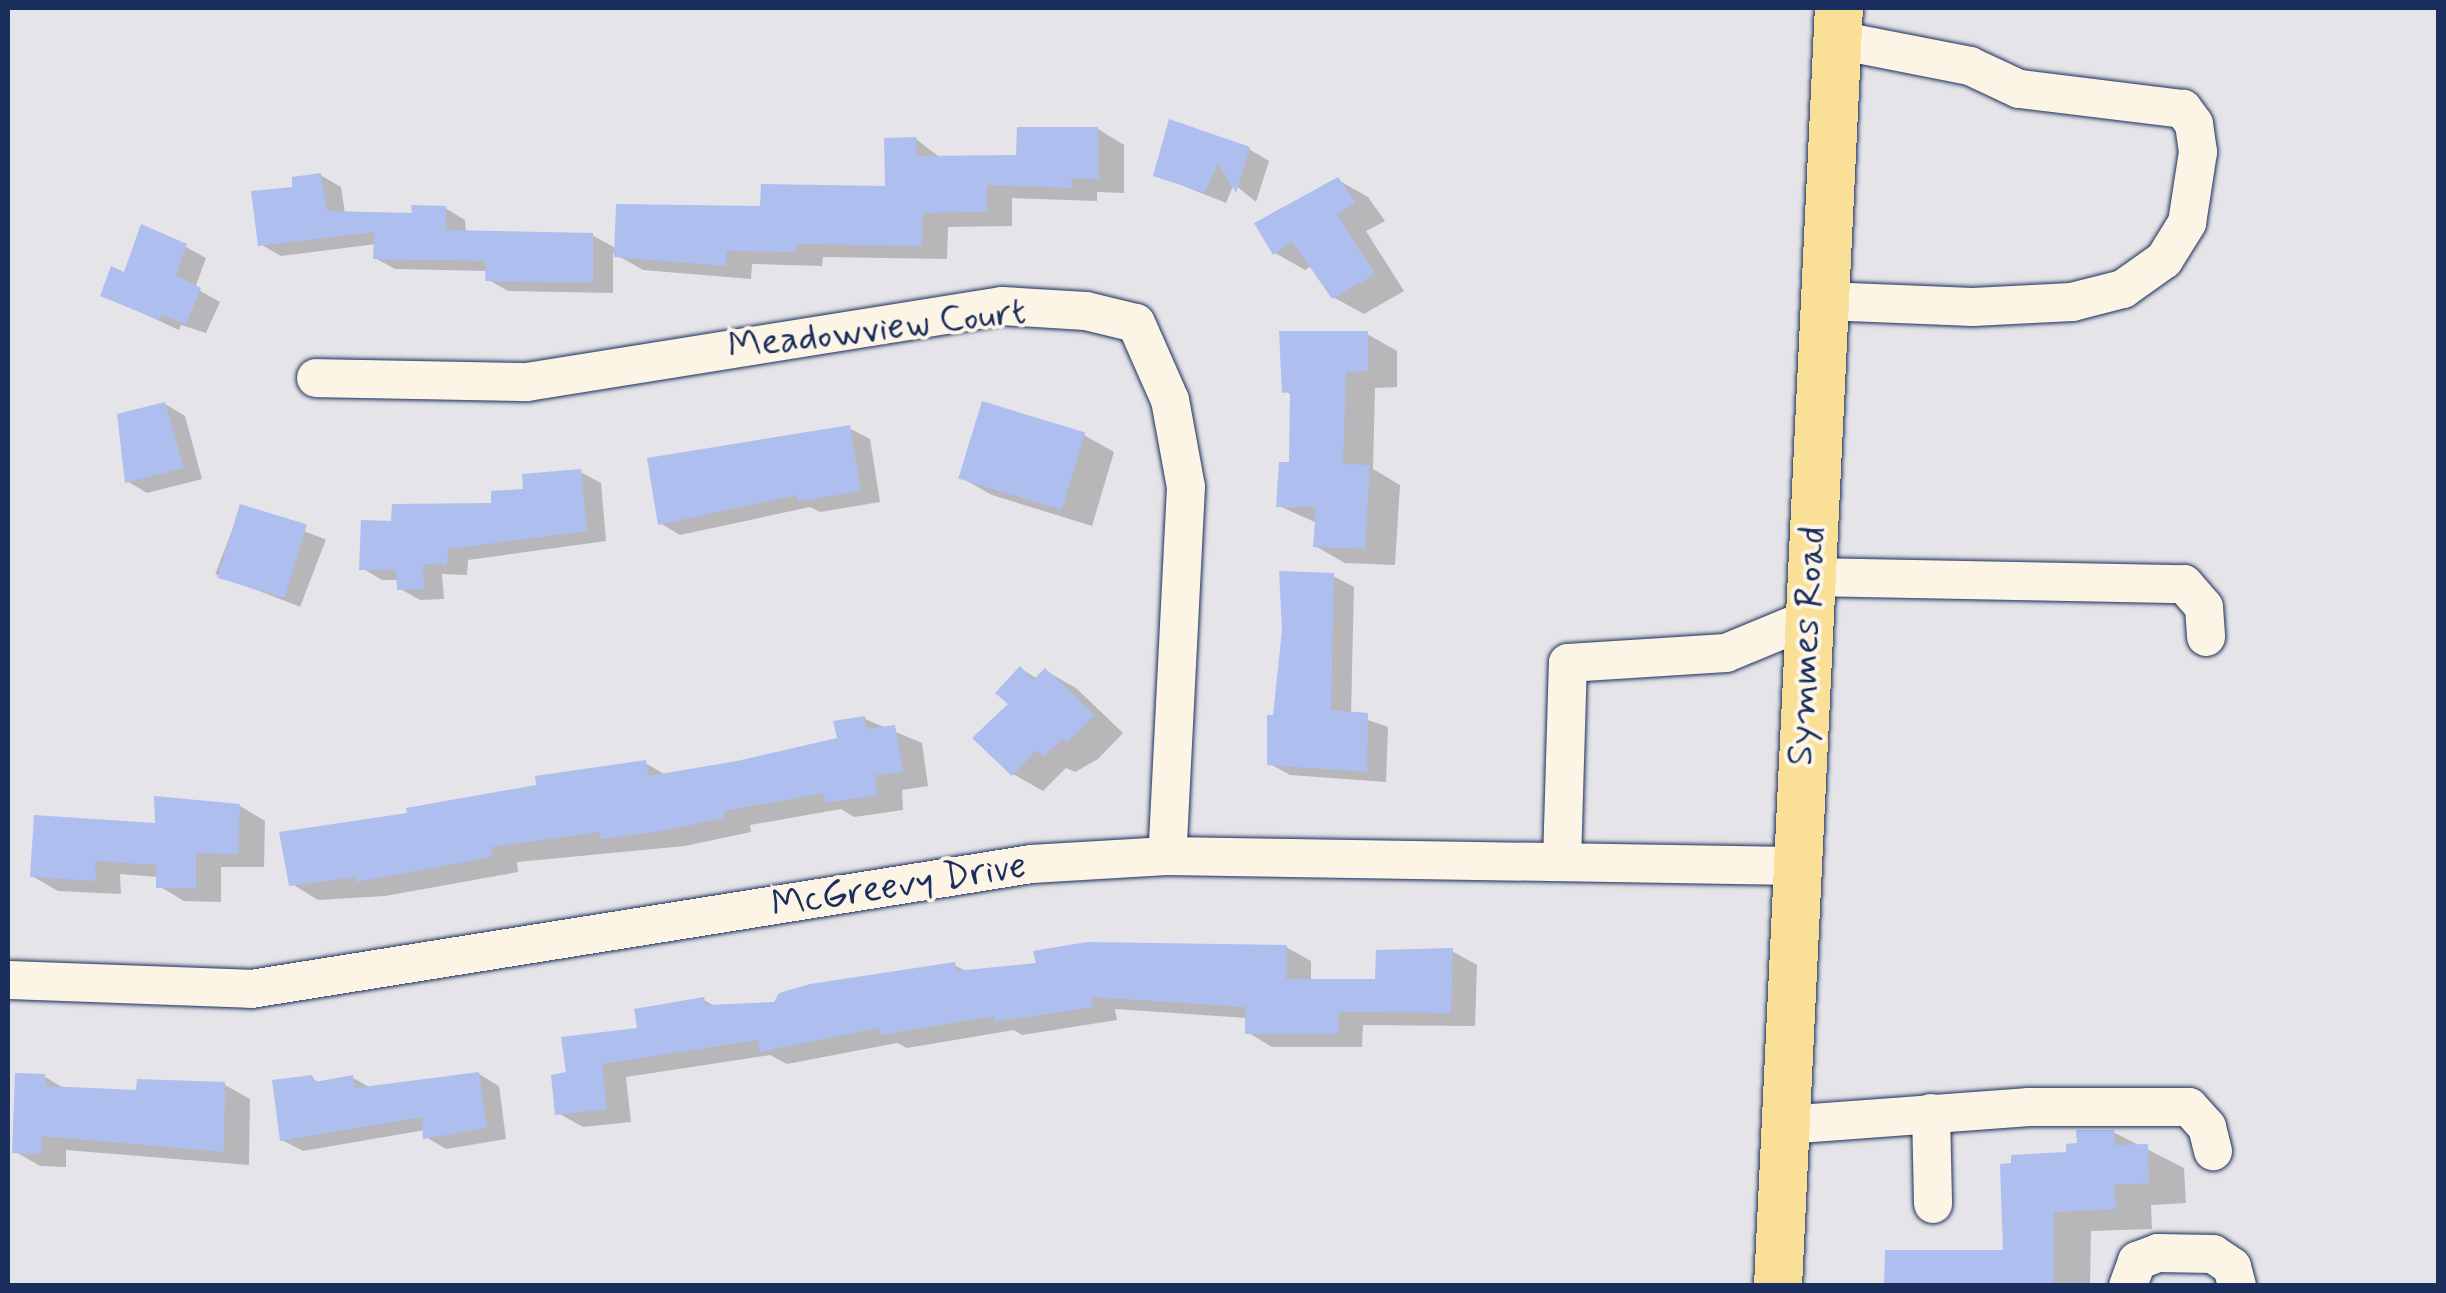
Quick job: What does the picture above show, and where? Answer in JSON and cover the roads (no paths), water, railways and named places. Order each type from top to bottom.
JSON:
[{"type":"main road","name":"Symmes Road","points":[[1778,1286],[1838,24]]},
{"type":"street","points":[[1824,301],[1973,306],[2072,302],[2124,290],[2164,260],[2187,223],[2196,179],[2194,124],[2183,109],[2019,89],[1970,66],[1838,24]]},
{"type":"street","name":"Meadowview Court","points":[[316,378],[527,382],[1002,306],[1086,311],[1136,323],[1170,400],[1186,487],[1167,856]]},
{"type":"street","points":[[1562,862],[1568,664],[1726,653],[1809,598],[2184,584],[2204,606],[2206,637]]},
{"type":"street","name":"McGreevy Drive","points":[[8,980],[251,989],[1031,864],[1167,856],[1796,866]]},
{"type":"street","points":[[1785,1124],[1931,1113],[2189,1107],[2207,1127],[2213,1152]]},
{"type":"street","points":[[1931,1113],[1933,1204]]},
{"type":"street","points":[[2128,1286],[2138,1261],[2158,1253],[2213,1254],[2232,1267],[2237,1286]]}]
